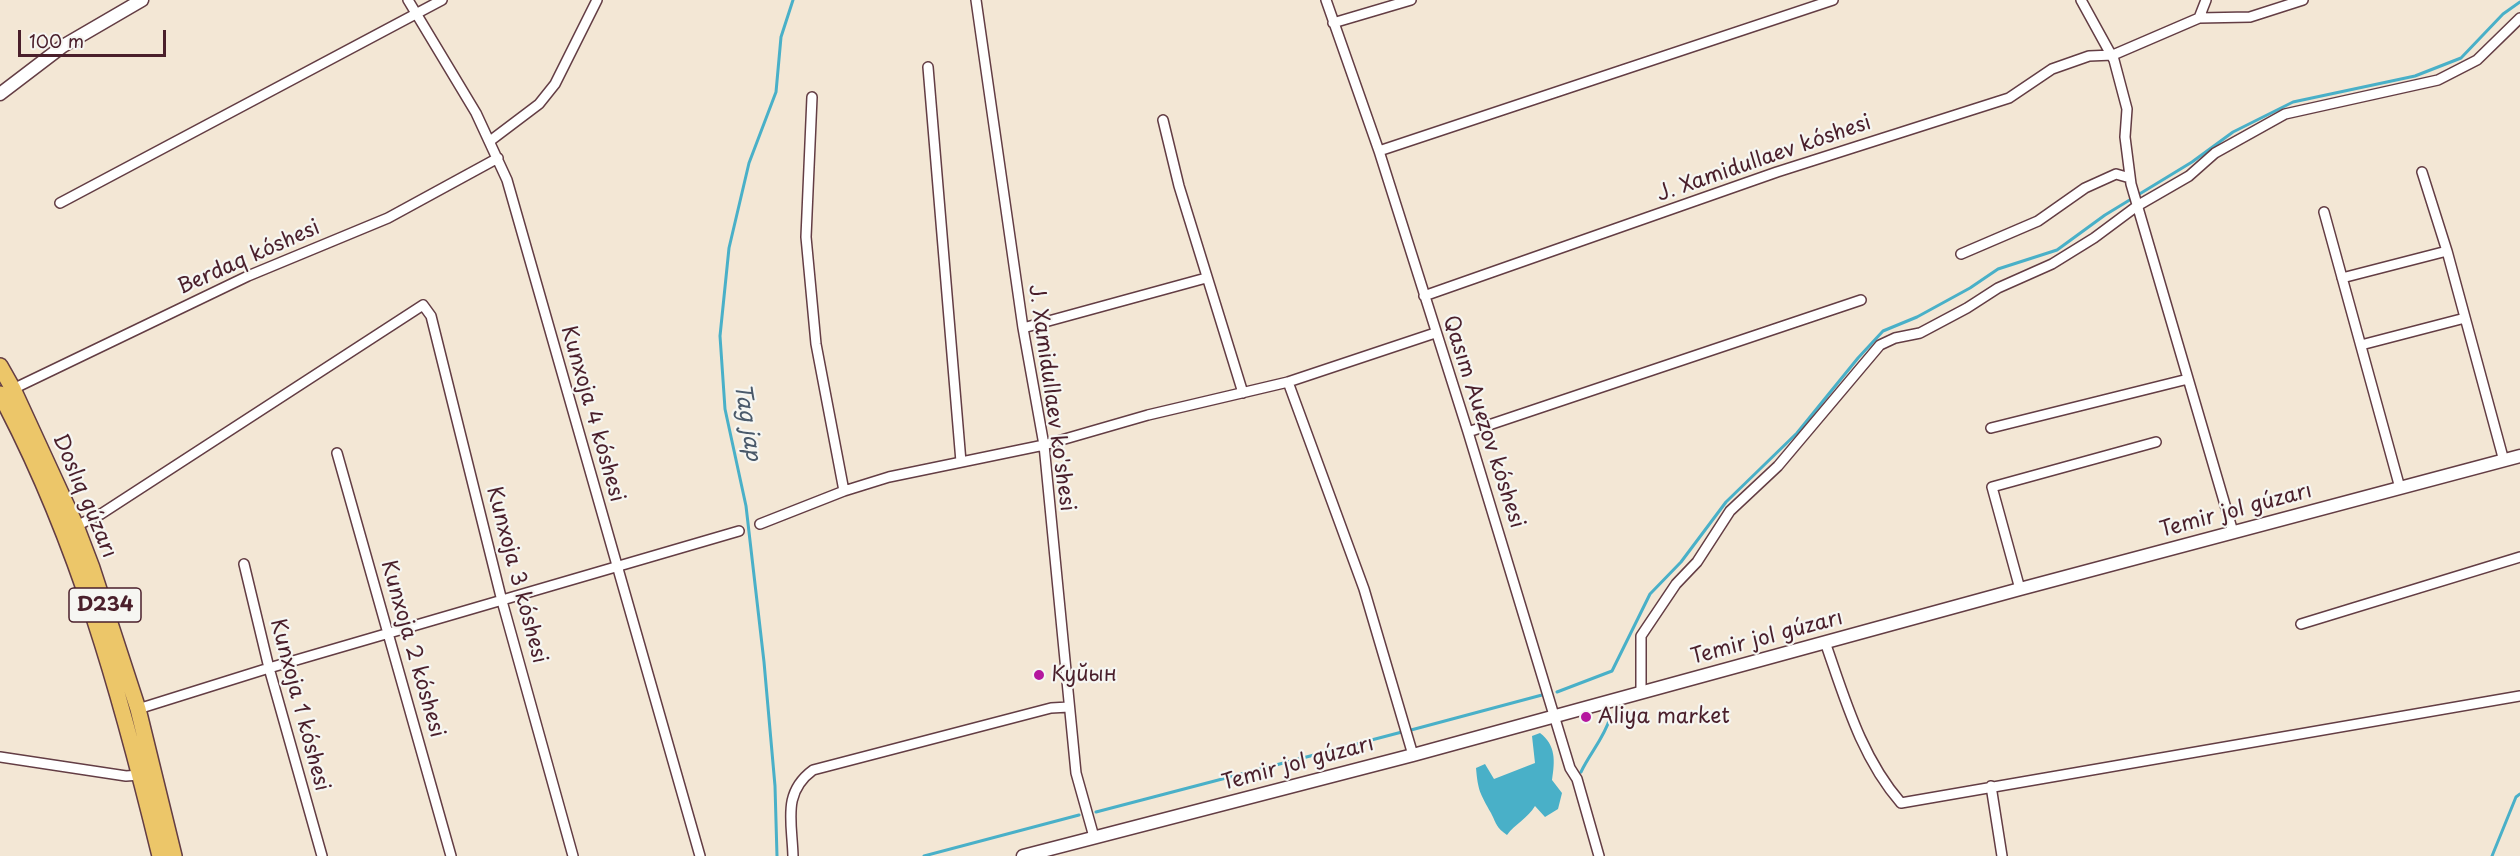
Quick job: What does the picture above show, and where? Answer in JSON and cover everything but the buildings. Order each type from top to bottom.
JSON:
[{"type":"main road","name":"Doslıq gúzarı","points":[[0,366],[7,391],[75,560],[96,619],[140,775],[160,856]]},
{"type":"main road","name":"Doslıq gúzarı","points":[[7,391],[76,526],[113,629],[138,709],[174,856]]},
{"type":"street","points":[[0,94],[63,46],[142,0]]},
{"type":"street","name":"Kunxoja 4 kóshesi","points":[[408,0],[476,113],[498,158],[700,856]]},
{"type":"street","points":[[60,203],[442,0]]},
{"type":"street","points":[[490,141],[539,104],[555,84],[597,0]]},
{"type":"street","name":"J. Xamidullaev ko'shesi","points":[[976,0],[1023,328],[1044,445],[1076,773],[1094,837]]},
{"type":"street","name":"Qasım Auezov kóshesi","points":[[1326,0],[1378,151],[1468,432],[1599,856]]},
{"type":"street","points":[[1333,23],[1410,0]]},
{"type":"street","points":[[1378,151],[1833,0]]},
{"type":"street","points":[[2081,0],[2113,55],[2127,109],[2125,137],[2131,181],[2233,532]]},
{"type":"street","points":[[2206,0],[2199,18],[2250,16],[2303,0]]},
{"type":"street","name":"J. Xamidullaev kóshesi","points":[[1424,296],[1777,172],[2009,98],[2052,69],[2089,56],[2113,55],[2199,18]]},
{"type":"street","points":[[1641,693],[1641,636],[1676,584],[1697,562],[1730,511],[1778,466],[1880,345],[1895,338],[1920,333],[1967,308],[1998,288],[2052,264],[2094,238],[2138,206],[2189,176],[2215,153],[2285,114],[2438,80],[2477,60],[2520,18]]},
{"type":"street","points":[[928,67],[961,462]]},
{"type":"street","points":[[812,97],[806,237],[816,345],[844,491]]},
{"type":"street","points":[[1163,120],[1179,186],[1243,393]]},
{"type":"street","name":"Berdaq kóshesi","points":[[7,391],[248,276],[388,218],[498,158]]},
{"type":"street","points":[[2422,172],[2447,251],[2504,461]]},
{"type":"street","points":[[1961,254],[2038,221],[2085,188],[2116,174],[2131,181]]},
{"type":"street","points":[[2324,212],[2400,488]]},
{"type":"street","points":[[2342,278],[2447,251]]},
{"type":"street","points":[[1023,328],[1206,278]]},
{"type":"street","points":[[1468,432],[1861,300]]},
{"type":"street","name":"Kunxoja 3 kóshesi","points":[[76,526],[101,514],[423,305],[431,316],[502,601],[573,856]]},
{"type":"street","points":[[2361,345],[2465,318]]},
{"type":"street","points":[[760,524],[844,491],[889,477],[1044,445],[1148,415],[1288,382],[1435,333]]},
{"type":"street","points":[[1991,428],[2187,379]]},
{"type":"street","points":[[1288,382],[1364,589],[1413,754]]},
{"type":"street","points":[[2020,589],[1992,486],[2156,442]]},
{"type":"street","name":"Kunxoja 2 kóshesi","points":[[337,453],[451,856]]},
{"type":"street","name":"Temir jol gúzarı","points":[[1023,856],[1556,716],[2520,456]]},
{"type":"street","points":[[138,709],[268,668],[739,531]]},
{"type":"street","points":[[2301,624],[2520,557]]},
{"type":"street","name":"Kunxoja 1 kóshesi","points":[[244,564],[268,668],[322,856]]},
{"type":"street","points":[[1825,642],[1860,740],[1885,784],[1901,803],[2520,696]]},
{"type":"street","points":[[793,856],[791,798],[800,780],[813,770],[1051,708],[1069,707]]},
{"type":"street","points":[[0,756],[126,776],[140,775]]},
{"type":"street","points":[[1991,786],[2002,856]]},
{"type":"water","points":[[1540,733],[1552,748],[1554,766],[1552,780],[1562,793],[1558,809],[1545,817],[1535,806],[1507,835],[1497,825],[1482,796],[1476,768],[1485,764],[1494,779],[1535,763],[1532,736]]},
{"type":"waterway","name":"Tag jap","points":[[777,856],[775,786],[764,662],[746,506],[725,409],[720,336],[729,248],[749,163],[776,92],[781,37],[793,0]]},
{"type":"waterway","points":[[1557,692],[1612,671],[1650,594],[1681,562],[1726,502],[1797,433],[1883,331],[1917,317],[1970,288],[1998,269],[2057,250],[2105,215],[2192,162],[2233,132],[2293,102],[2415,76],[2461,58],[2503,14],[2520,2]]},
{"type":"waterway","points":[[1411,730],[1542,695]]},
{"type":"waterway","points":[[1581,772],[1610,718]]},
{"type":"waterway","points":[[1096,812],[1402,732]]},
{"type":"waterway","points":[[2492,856],[2516,797],[2520,794]]},
{"type":"waterway","points":[[924,856],[1079,815]]},
{"type":"place","name":"Куйын","points":[[1039,675]]},
{"type":"place","name":"Aliya market","points":[[1586,717]]}]
